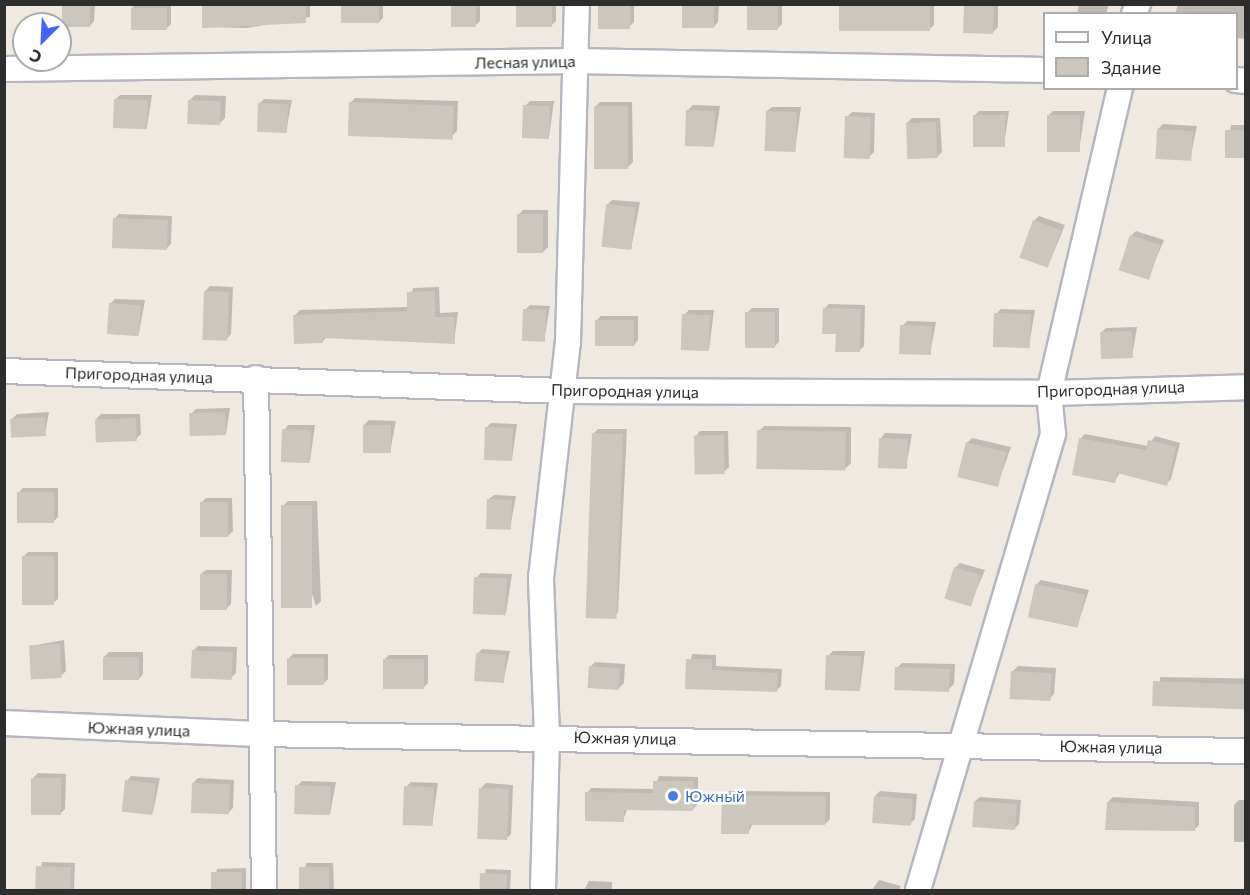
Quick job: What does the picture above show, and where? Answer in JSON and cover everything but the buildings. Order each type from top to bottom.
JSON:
[{"type":"street","points":[[543,891],[547,736],[541,578],[564,391],[578,4]]},
{"type":"street","name":"Лесная улица","points":[[4,69],[575,62],[1043,70]]},
{"type":"street","points":[[918,891],[958,744],[975,711],[1053,434],[1049,393],[1120,90]]},
{"type":"street","name":"Пригородная улица","points":[[4,371],[256,378],[564,391],[1049,393],[1245,387]]},
{"type":"street","points":[[256,378],[258,734],[264,891]]},
{"type":"street","name":"Южная улица","points":[[4,723],[258,734],[547,736],[1245,751]]},
{"type":"place","name":"Южный","points":[[673,796]]}]
